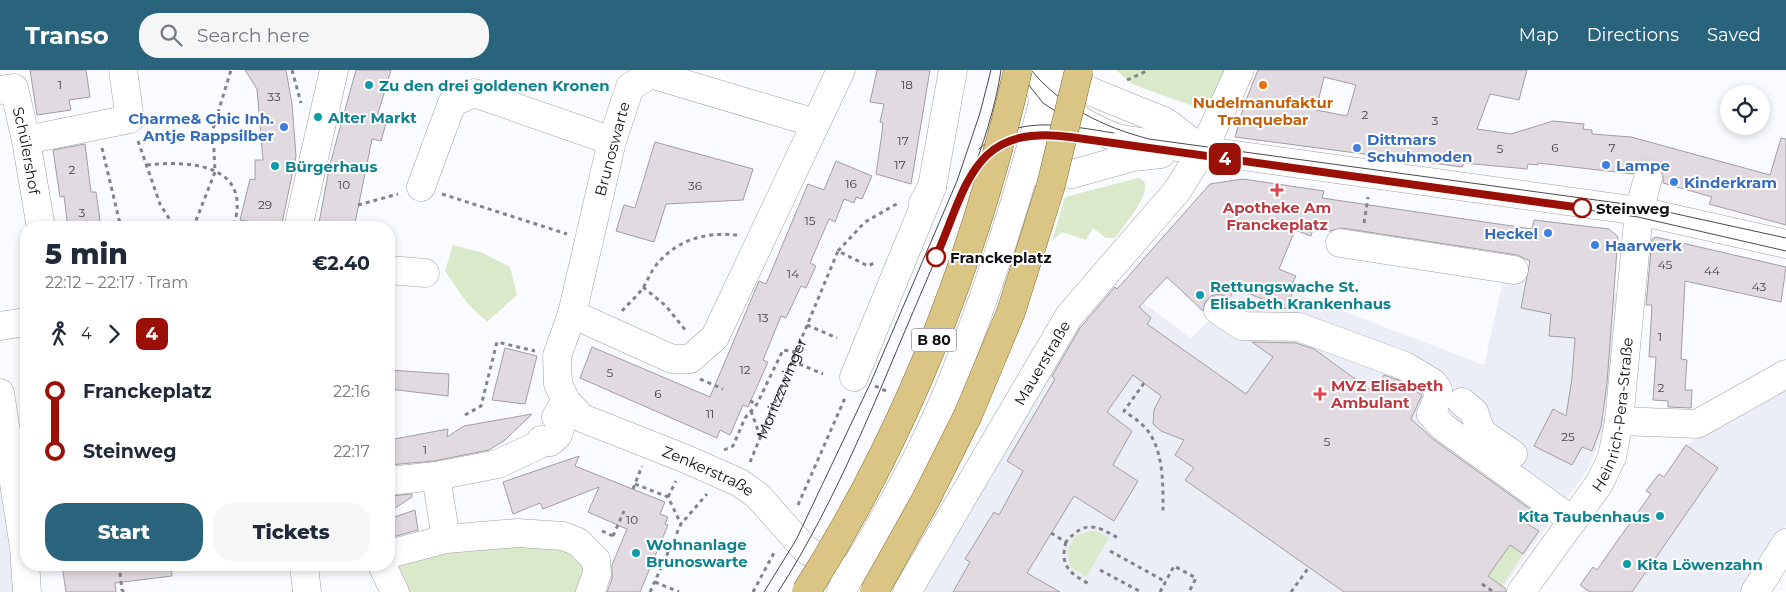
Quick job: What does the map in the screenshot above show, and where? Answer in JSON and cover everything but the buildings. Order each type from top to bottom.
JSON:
[{"type":"main road","name":"B 80","points":[[806,592],[869,484],[930,352],[990,182],[1018,70]]},
{"type":"main road","points":[[874,592],[926,499],[968,415],[1011,312],[1051,185],[1079,70]]},
{"type":"street","points":[[26,140],[130,119],[123,70]]},
{"type":"street","points":[[300,221],[334,70]]},
{"type":"street","points":[[572,314],[672,359],[690,359],[715,337],[841,70]]},
{"type":"street","points":[[854,377],[926,197],[953,70]]},
{"type":"street","points":[[1202,150],[1240,70]]},
{"type":"street","name":"Brunoswarte","points":[[561,409],[558,384],[558,356],[572,314],[612,141],[630,86],[651,74],[816,123]]},
{"type":"street","points":[[845,584],[909,472],[950,385],[991,275],[1023,170],[1042,77],[1166,122],[1202,150]]},
{"type":"street","name":"Schülershof","points":[[0,90],[14,88],[26,140],[40,221]]},
{"type":"street","points":[[421,187],[452,103],[474,93],[612,141]]},
{"type":"street","points":[[1023,170],[1072,174],[1133,158],[1202,150],[1639,211],[1786,244]]},
{"type":"street","name":"Mauerstraße","points":[[907,592],[1069,316],[1177,191],[1202,150]]},
{"type":"street","name":"Heinrich-Pera-Straße","points":[[1520,592],[1578,513],[1605,473],[1612,457],[1619,421],[1639,211],[1648,178]]},
{"type":"street","points":[[1351,245],[1514,270]]},
{"type":"street","points":[[395,270],[425,273]]},
{"type":"street","points":[[1218,310],[1242,326],[1299,327],[1405,366],[1432,383],[1438,390],[1438,398],[1431,414],[1442,427],[1578,513]]},
{"type":"street","points":[[0,326],[20,323]]},
{"type":"street","points":[[1619,421],[1697,424],[1786,374]]},
{"type":"street","points":[[0,393],[20,521]]},
{"type":"street","points":[[1462,402],[1474,412],[1480,429],[1485,435],[1578,513]]},
{"type":"street","points":[[395,480],[436,476],[498,464],[538,445],[541,440],[550,442],[558,435],[561,424],[561,409]]},
{"type":"street","name":"Zenkerstraße","points":[[561,409],[686,459],[740,483],[758,496],[805,550],[845,584]]},
{"type":"street","points":[[436,476],[446,539]]},
{"type":"street","points":[[395,552],[446,539],[518,533],[563,536],[578,542],[596,560],[597,574],[590,592]]},
{"type":"street","points":[[1755,592],[1786,543]]},
{"type":"street","points":[[26,571],[27,592]]},
{"type":"street","points":[[385,571],[395,592]]},
{"type":"path","points":[[196,221],[215,172],[213,129],[231,70]]},
{"type":"path","points":[[130,119],[160,204],[171,221]]},
{"type":"path","points":[[96,126],[119,221]]},
{"type":"path","points":[[147,165],[182,162],[215,172],[234,186],[238,200],[234,221]]},
{"type":"path","points":[[1351,245],[1371,174]]},
{"type":"path","points":[[358,205],[421,187],[589,242]]},
{"type":"path","points":[[884,257],[868,266],[838,251],[865,222],[926,197]]},
{"type":"path","points":[[605,329],[643,288],[656,265],[673,248],[696,236],[720,233],[741,235],[759,242]]},
{"type":"path","name":"Moritzzwinger","points":[[740,483],[838,251]]},
{"type":"path","points":[[643,288],[678,318],[697,353]]},
{"type":"path","points":[[807,325],[837,338]]},
{"type":"path","points":[[466,415],[481,406],[497,342],[558,356]]},
{"type":"path","points":[[720,452],[733,446],[745,418],[757,404],[782,350],[796,352]]},
{"type":"path","points":[[792,361],[823,374]]},
{"type":"path","points":[[753,592],[787,530],[854,377]]},
{"type":"path","points":[[1144,383],[1124,411],[1149,433],[1157,450],[1163,479],[1163,511]]},
{"type":"path","points":[[714,385],[723,389]]},
{"type":"path","points":[[750,401],[757,404]]},
{"type":"path","points":[[751,411],[761,437]]},
{"type":"path","points":[[650,592],[681,524],[710,490],[740,483]]},
{"type":"path","points":[[635,484],[668,497],[681,524]]},
{"type":"path","points":[[1091,585],[1073,575],[1068,569],[1063,553],[1066,542],[1082,528],[1092,526],[1118,538]]},
{"type":"path","points":[[1051,533],[1066,542]]},
{"type":"path","points":[[1110,551],[1166,582]]},
{"type":"path","points":[[1160,592],[1174,566],[1196,578],[1189,592]]},
{"type":"path","points":[[1291,592],[1309,567]]},
{"type":"path","points":[[1100,570],[1141,592]]},
{"type":"path","points":[[120,571],[122,590],[124,592]]},
{"type":"path","points":[[655,582],[679,592]]},
{"type":"path","points":[[1482,584],[1494,592]]},
{"type":"shaded area","points":[[1504,277],[1621,294],[1604,429],[1589,468],[1500,592],[917,592],[1069,335],[1112,280],[1191,338],[1211,318],[1232,291],[1235,292],[1241,279],[1251,294],[1286,309],[1293,292],[1484,365]]},
{"type":"shaded area","points":[[1786,382],[1786,525],[1740,592],[1582,592],[1584,588],[1581,585],[1593,567],[1598,570],[1651,494],[1646,491],[1659,474],[1664,477],[1686,445]]},
{"type":"shaded area","points":[[0,393],[20,540],[20,571],[24,571],[27,592],[0,592]]},
{"type":"green space","points":[[1116,70],[1226,70],[1209,112],[1132,84]]},
{"type":"green space","points":[[1138,178],[1144,181],[1144,194],[1136,210],[1115,238],[1106,238],[1093,228],[1086,240],[1062,232],[1052,241],[1065,197]]},
{"type":"green space","points":[[453,245],[483,253],[510,267],[517,295],[487,322],[467,303],[445,271]]},
{"type":"green space","points":[[1090,531],[1099,532],[1109,538],[1086,577],[1070,566],[1067,551],[1075,536]]},
{"type":"green space","points":[[578,542],[590,592],[395,592],[392,571],[395,571],[395,554]]},
{"type":"green space","points":[[1510,545],[1523,554],[1502,586],[1488,576]]},
{"type":"tunnel","points":[[1648,178],[1653,159]]},
{"type":"tram line","points":[[764,592],[796,540],[870,384],[957,181],[980,113],[991,70]]},
{"type":"tram line","points":[[778,592],[820,520],[856,445],[957,211],[979,155],[996,98],[1001,70]]},
{"type":"tram line","points":[[1017,70],[1043,103],[1078,126]]},
{"type":"tram line","points":[[1031,70],[1056,95],[1084,114],[1100,122],[1149,139],[1640,206],[1786,238]]},
{"type":"tram line","points":[[979,149],[994,138],[1010,130],[1026,126],[1061,125],[1114,133]]},
{"type":"tram line","name":"4","points":[[936,257],[965,189],[983,159],[997,146],[1006,141],[1033,134],[1070,137],[1582,208]]},
{"type":"tram line","points":[[965,189],[979,165],[995,148],[1016,138],[1043,134],[1638,217],[1786,251]]},
{"type":"place","name":"Zu den drei goldenen Kronen","points":[[369,85]]},
{"type":"place","name":"Nudelmanufaktur Tranquebar","points":[[1263,85]]},
{"type":"place","name":"Alter Markt","points":[[318,117]]},
{"type":"place","name":"Charme& Chic Inh. Antje Rappsilber","points":[[284,127]]},
{"type":"place","name":"Dittmars Schuhmoden","points":[[1357,148]]},
{"type":"place","name":"Lampe","points":[[1606,165]]},
{"type":"place","name":"Bürgerhaus","points":[[275,166]]},
{"type":"place","name":"Kinderkram","points":[[1674,182]]},
{"type":"place","name":"Apotheke Am Franckeplatz","points":[[1277,190]]},
{"type":"place","name":"Steinweg","points":[[1582,208]]},
{"type":"place","name":"Heckel","points":[[1548,233]]},
{"type":"place","name":"Haarwerk","points":[[1595,245]]},
{"type":"place","name":"Franckeplatz","points":[[936,257]]},
{"type":"place","name":"Rettungswache St. Elisabeth Krankenhaus","points":[[1200,295]]},
{"type":"place","name":"MVZ Elisabeth Ambulant","points":[[1320,394]]},
{"type":"place","name":"Kita Taubenhaus","points":[[1660,516]]},
{"type":"place","name":"Wohnanlage Brunoswarte","points":[[636,553]]},
{"type":"place","name":"Kita Löwenzahn","points":[[1627,564]]}]
